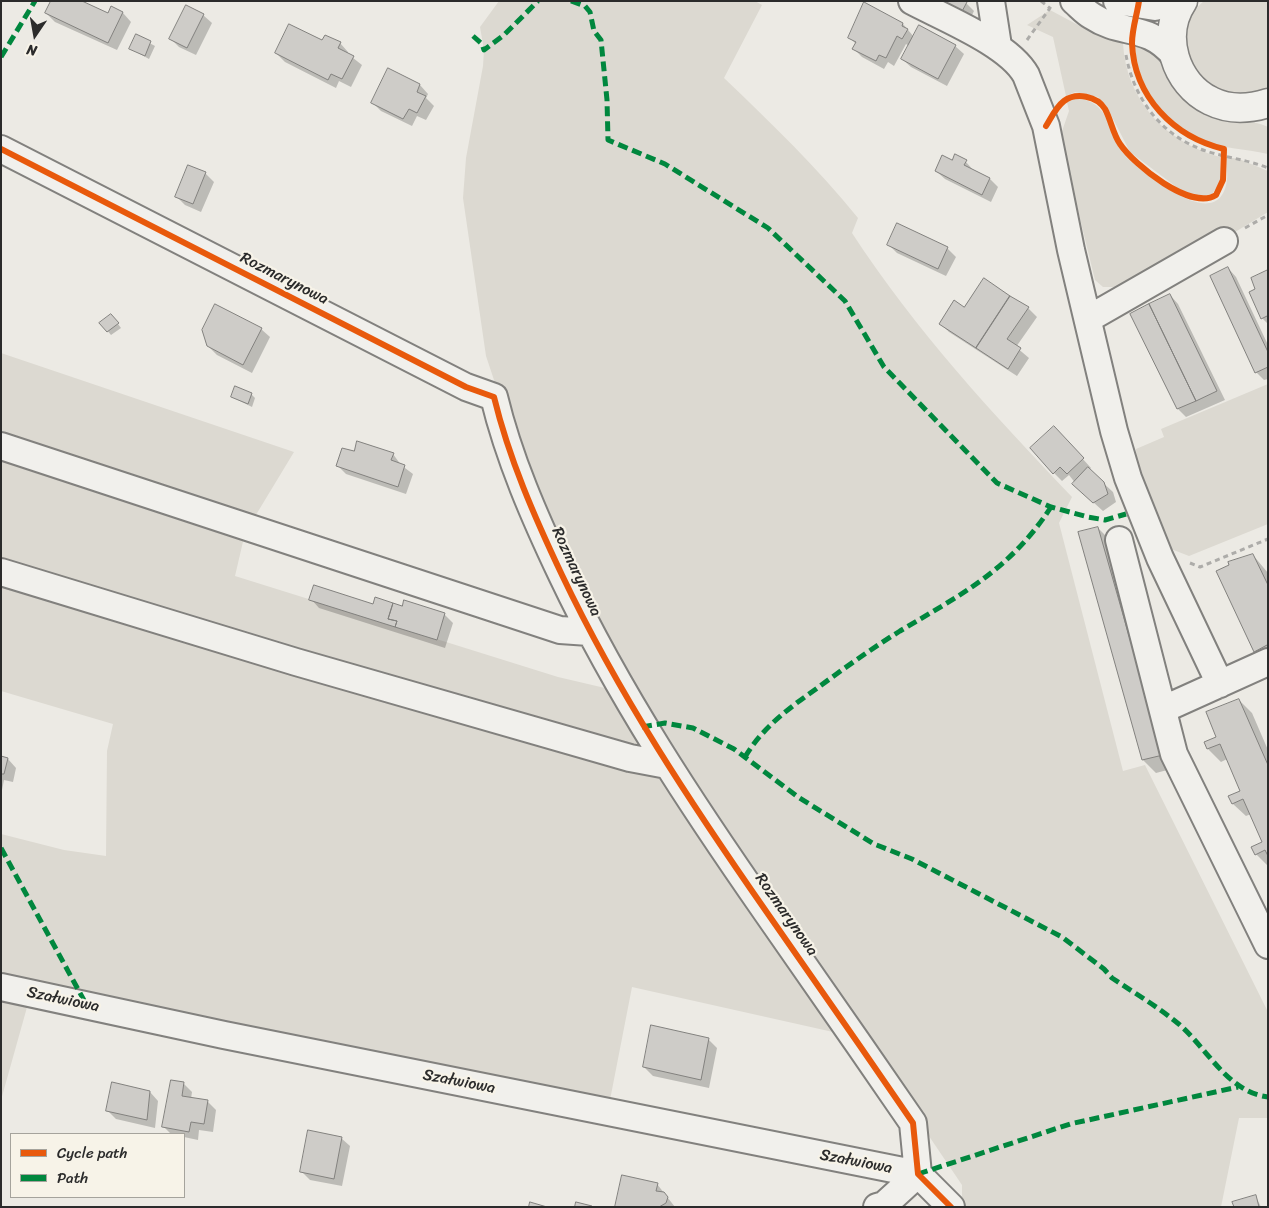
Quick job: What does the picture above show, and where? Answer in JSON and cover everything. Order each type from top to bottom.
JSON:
[{"type":"main road","points":[[1183,1],[1175,17],[1172,31],[1174,55],[1181,72],[1199,94],[1212,102],[1268,116]]},
{"type":"main road","points":[[1239,108],[1268,103]]},
{"type":"street","points":[[912,1],[1012,60]]},
{"type":"street","points":[[991,1],[1012,60],[1046,126],[1114,431],[1128,478],[1168,573],[1220,684]]},
{"type":"street","points":[[1117,1],[1155,7],[1178,1]]},
{"type":"street","points":[[1062,5],[1092,17],[1130,41],[1159,40],[1174,55]]},
{"type":"street","name":"Rozmarynowa","points":[[1,149],[457,382],[494,397],[513,458],[540,529],[589,632],[640,723],[705,824],[913,1123],[918,1174]]},
{"type":"street","points":[[1088,319],[1224,241]]},
{"type":"street","points":[[1,446],[560,630],[589,632]]},
{"type":"street","points":[[1119,540],[1164,709],[1174,754],[1268,945]]},
{"type":"street","points":[[1,572],[296,662],[630,758],[667,765]]},
{"type":"street","points":[[1164,709],[1268,662]]},
{"type":"street","name":"Szałwiowa","points":[[1,987],[244,1039],[918,1174]]},
{"type":"street","points":[[877,1207],[884,1205],[918,1174],[951,1207]]},
{"type":"path","points":[[1012,60],[1062,5]]},
{"type":"path","points":[[1130,41],[1136,91],[1164,128],[1189,145],[1225,151]]},
{"type":"path","points":[[1130,41],[1132,41],[1136,70],[1153,104],[1163,117],[1186,135],[1268,168]]},
{"type":"path","points":[[1222,164],[1225,151]]},
{"type":"path","points":[[1168,573],[1191,563],[1200,567],[1268,538]]},
{"type":"shaded area","points":[[499,1],[755,1],[762,5],[724,78],[793,146],[858,218],[852,233],[902,304],[984,402],[1072,497],[1059,523],[1123,771],[1145,765],[1268,1012],[1268,1118],[1239,1118],[1221,1207],[962,1207],[962,1185],[667,748],[591,617],[504,410],[486,356],[463,198],[466,158],[483,66],[484,50],[480,27]]},
{"type":"shaded area","points":[[1204,1],[1268,1],[1268,88],[1246,94],[1226,93],[1208,84],[1195,70],[1187,54],[1185,35],[1190,17]]},
{"type":"shaded area","points":[[1050,10],[1093,33],[1123,43],[1126,64],[1132,83],[1141,101],[1152,116],[1166,130],[1182,141],[1220,157],[1220,182],[1212,194],[1197,197],[1179,189],[1130,152],[1107,107],[1098,97],[1075,92],[1066,96],[1053,37],[1027,25]]},
{"type":"shaded area","points":[[1135,42],[1147,43],[1189,94],[1211,116],[1225,120],[1261,124],[1268,127],[1268,154],[1208,143],[1186,133],[1173,124],[1162,113],[1145,87],[1136,57]]},
{"type":"shaded area","points":[[1082,99],[1094,104],[1103,113],[1119,147],[1138,168],[1165,187],[1186,198],[1207,203],[1216,201],[1223,193],[1227,180],[1226,157],[1239,159],[1268,171],[1268,212],[1217,243],[1119,287],[1103,287],[1095,280],[1060,137],[1069,111],[1067,102]]},
{"type":"shaded area","points":[[1,353],[294,452],[245,533],[235,576],[558,677],[605,688],[673,794],[833,1032],[632,987],[610,1100],[31,993],[1,1100],[1,834],[64,850],[106,856],[107,751],[113,724],[1,691]]},
{"type":"shaded area","points":[[1268,384],[1268,524],[1189,556],[1171,549],[1137,469],[1136,449],[1164,437],[1161,429]]},
{"type":"building","points":[[51,1],[82,1],[108,13],[111,6],[123,12],[108,43],[45,13]]},
{"type":"building","points":[[928,1],[966,1],[967,2],[959,17]]},
{"type":"building","points":[[864,2],[903,23],[902,26],[908,29],[902,39],[897,36],[886,58],[879,55],[876,61],[852,49],[856,42],[848,38]]},
{"type":"building","points":[[186,5],[204,14],[187,48],[169,39]]},
{"type":"building","points":[[289,24],[322,40],[325,35],[341,42],[338,48],[354,56],[342,79],[331,74],[328,80],[275,53]]},
{"type":"building","points":[[919,25],[956,45],[938,79],[901,59]]},
{"type":"building","points":[[136,34],[151,41],[145,56],[129,49]]},
{"type":"building","points":[[388,68],[420,84],[417,92],[426,96],[417,113],[409,109],[403,119],[371,103]]},
{"type":"building","points":[[955,154],[967,160],[964,165],[990,178],[982,195],[935,171],[942,155],[952,160]]},
{"type":"building","points":[[188,165],[206,172],[193,204],[175,197]]},
{"type":"building","points":[[897,223],[948,247],[938,269],[887,245]]},
{"type":"building","points":[[1228,267],[1268,352],[1268,367],[1255,373],[1210,276]]},
{"type":"building","points":[[1268,270],[1268,318],[1267,316],[1261,319],[1249,292],[1255,289],[1251,278]]},
{"type":"building","points":[[984,278],[1010,296],[976,348],[939,324],[954,300],[964,307]]},
{"type":"building","points":[[1170,294],[1217,391],[1196,401],[1149,304]]},
{"type":"building","points":[[1010,296],[1029,307],[1007,339],[1021,348],[1008,369],[976,348]]},
{"type":"building","points":[[215,304],[262,328],[243,365],[207,346],[202,330]]},
{"type":"building","points":[[1149,304],[1196,401],[1177,409],[1130,314]]},
{"type":"building","points":[[111,314],[119,323],[107,332],[99,323]]},
{"type":"building","points":[[235,386],[252,393],[248,404],[231,397]]},
{"type":"building","points":[[1054,426],[1084,458],[1067,474],[1060,467],[1053,474],[1030,448]]},
{"type":"building","points":[[357,441],[394,453],[391,460],[405,465],[398,487],[336,466],[342,448],[354,451]]},
{"type":"building","points":[[1088,467],[1104,482],[1108,494],[1093,503],[1072,484]]},
{"type":"building","points":[[1098,527],[1163,755],[1142,760],[1078,532]]},
{"type":"building","points":[[1253,554],[1268,585],[1268,647],[1267,645],[1254,652],[1216,571],[1229,565],[1228,562]]},
{"type":"building","points":[[314,585],[373,604],[375,597],[393,603],[388,619],[397,621],[395,627],[309,600]]},
{"type":"building","points":[[404,600],[445,613],[437,640],[395,627],[397,621],[388,619],[393,603],[402,606]]},
{"type":"building","points":[[1239,699],[1268,765],[1268,856],[1265,850],[1255,855],[1251,847],[1262,842],[1243,799],[1232,804],[1228,796],[1240,791],[1220,744],[1207,749],[1204,742],[1216,737],[1206,712]]},
{"type":"building","points":[[1,756],[8,758],[4,774],[1,774]]},
{"type":"building","points":[[651,1025],[709,1038],[701,1080],[643,1067]]},
{"type":"building","points":[[171,1080],[184,1082],[182,1096],[208,1100],[204,1124],[191,1122],[189,1132],[162,1127]]},
{"type":"building","points":[[112,1082],[150,1091],[147,1120],[106,1111]]},
{"type":"building","points":[[308,1130],[342,1137],[334,1179],[300,1172]]},
{"type":"building","points":[[622,1175],[658,1183],[656,1191],[664,1192],[668,1197],[666,1203],[659,1207],[615,1207]]},
{"type":"building","points":[[1256,1195],[1259,1207],[1234,1207],[1232,1202]]},
{"type":"building","points":[[530,1202],[547,1207],[529,1207]]},
{"type":"building","points":[[576,1202],[592,1206],[592,1207],[575,1207]]},
{"type":"marked path","points":[[1,57],[35,1]]},
{"type":"marked path","points":[[473,36],[482,44],[484,50],[504,35],[538,1]]},
{"type":"marked path","points":[[571,1],[585,6],[590,12],[594,31],[601,40],[607,100],[608,140],[665,164],[768,228],[845,301],[884,367],[997,483],[1051,507],[1088,517],[1105,520],[1126,514]]},
{"type":"marked path","points":[[745,757],[759,737],[796,704],[868,652],[964,592],[1002,564],[1019,548],[1051,507]]},
{"type":"marked path","points":[[642,727],[665,723],[693,728],[734,749],[798,797],[874,844],[912,859],[1062,937],[1104,969],[1112,978],[1175,1021],[1228,1077],[1253,1093],[1268,1097]]},
{"type":"marked path","points":[[1,848],[86,1004]]},
{"type":"marked path","points":[[918,1174],[1070,1124],[1238,1087]]},
{"type":"cycle path","points":[[1046,126],[1056,109],[1064,101],[1080,96],[1092,98],[1105,109],[1120,144],[1150,174],[1192,197],[1205,198],[1216,195],[1223,180],[1224,149],[1189,135],[1173,124],[1160,112],[1140,81],[1134,63],[1132,43],[1139,1]]},
{"type":"cycle path","points":[[1,149],[466,387],[494,397],[515,466],[562,575],[584,620],[632,706],[712,832],[913,1123],[918,1174],[951,1207]]}]
